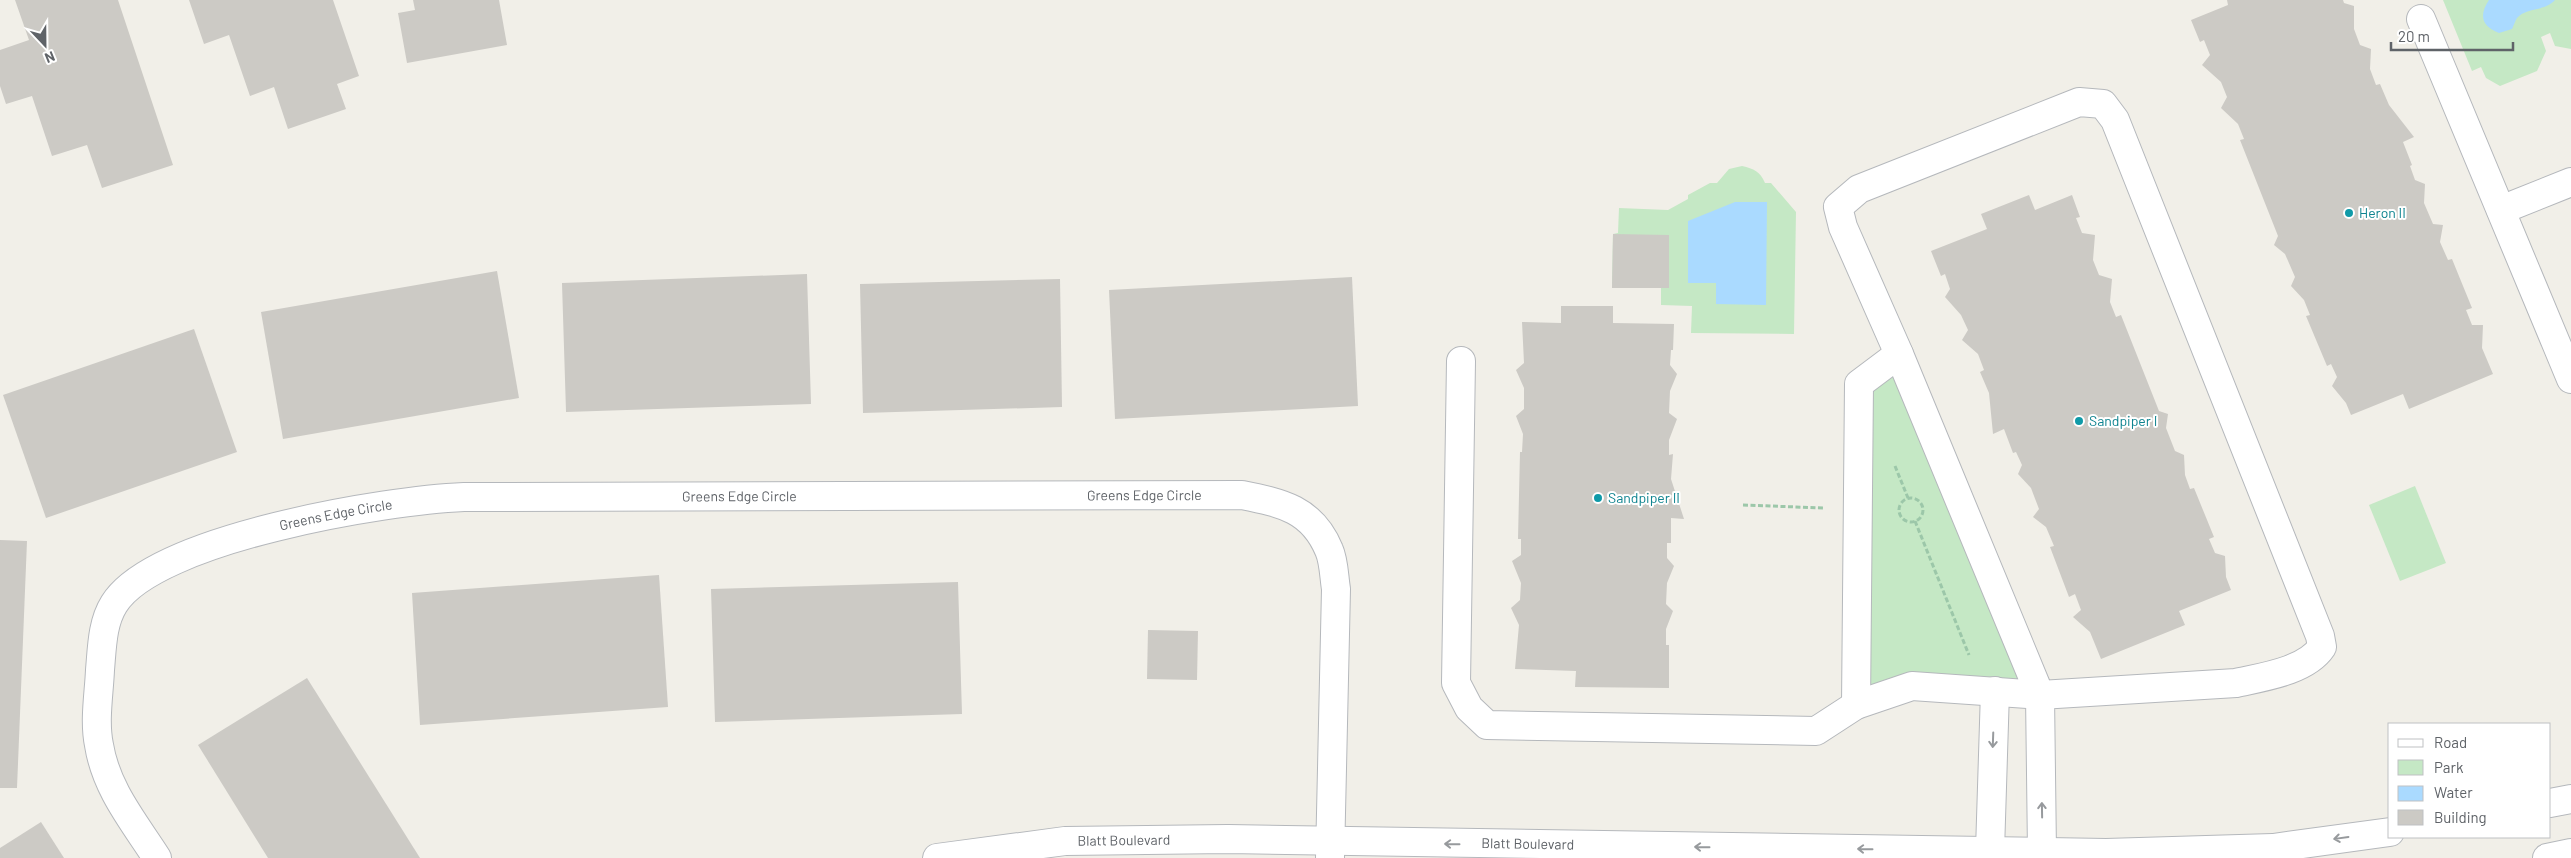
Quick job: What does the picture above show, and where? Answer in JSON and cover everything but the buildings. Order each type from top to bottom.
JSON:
[{"type":"street","points":[[2422,18],[2571,379]]},
{"type":"street","points":[[1461,361],[1456,683],[1469,708],[1487,725],[1816,731],[1856,705],[1912,686],[2040,695],[2236,683],[2268,676],[2300,664],[2317,654],[2322,647],[2307,600],[2118,129],[2103,104],[2079,102],[1859,189],[1838,207],[1843,227],[1899,354],[2040,695],[2040,855]]},
{"type":"street","points":[[2501,210],[2571,182]]},
{"type":"street","points":[[1856,705],[1859,384],[1899,354]]},
{"type":"street","name":"Greens Edge Circle","points":[[157,858],[119,801],[103,765],[98,744],[97,722],[102,640],[107,619],[114,604],[123,593],[142,577],[168,563],[240,536],[380,504],[421,499],[464,497],[1242,495],[1281,503],[1313,522],[1330,551],[1336,588],[1330,850]]},
{"type":"street","points":[[1989,691],[1991,855]]},
{"type":"street","points":[[2551,803],[2571,799]]},
{"type":"street","name":"Blatt Boulevard","points":[[936,858],[1065,841],[1228,839],[1330,850],[2040,855],[2272,848],[2388,832]]},
{"type":"street","points":[[2546,858],[2571,854]]},
{"type":"path","points":[[1908,498],[1920,502],[1923,508],[1921,516],[1914,521],[1904,520],[1900,513],[1902,502],[1908,498]]},
{"type":"path","points":[[1914,521],[1989,691]]},
{"type":"green space","points":[[2443,0],[2571,0],[2571,49],[2555,46],[2550,33],[2541,37],[2546,51],[2537,71],[2500,86],[2486,78],[2481,67],[2472,71]]},
{"type":"green space","points":[[1742,166],[1756,171],[1765,183],[1771,183],[1796,212],[1794,334],[1691,333],[1692,306],[1661,305],[1661,288],[1612,288],[1613,234],[1618,233],[1619,208],[1668,210],[1688,199],[1688,195],[1710,183],[1717,183],[1729,169]]},
{"type":"green space","points":[[1899,354],[2040,695],[1983,690],[1856,705],[1859,384]]},
{"type":"green space","points":[[2415,486],[2446,563],[2400,581],[2369,505]]},
{"type":"water","points":[[2489,0],[2555,0],[2546,6],[2525,12],[2517,18],[2512,29],[2499,33],[2488,27],[2484,20],[2484,10]]},
{"type":"water","points":[[1735,202],[1767,202],[1766,305],[1716,304],[1716,283],[1688,283],[1688,221]]},
{"type":"place","name":"Heron II","points":[[2349,213]]},
{"type":"place","name":"Sandpiper I","points":[[2079,421]]},
{"type":"place","name":"Sandpiper II","points":[[1598,498]]}]
